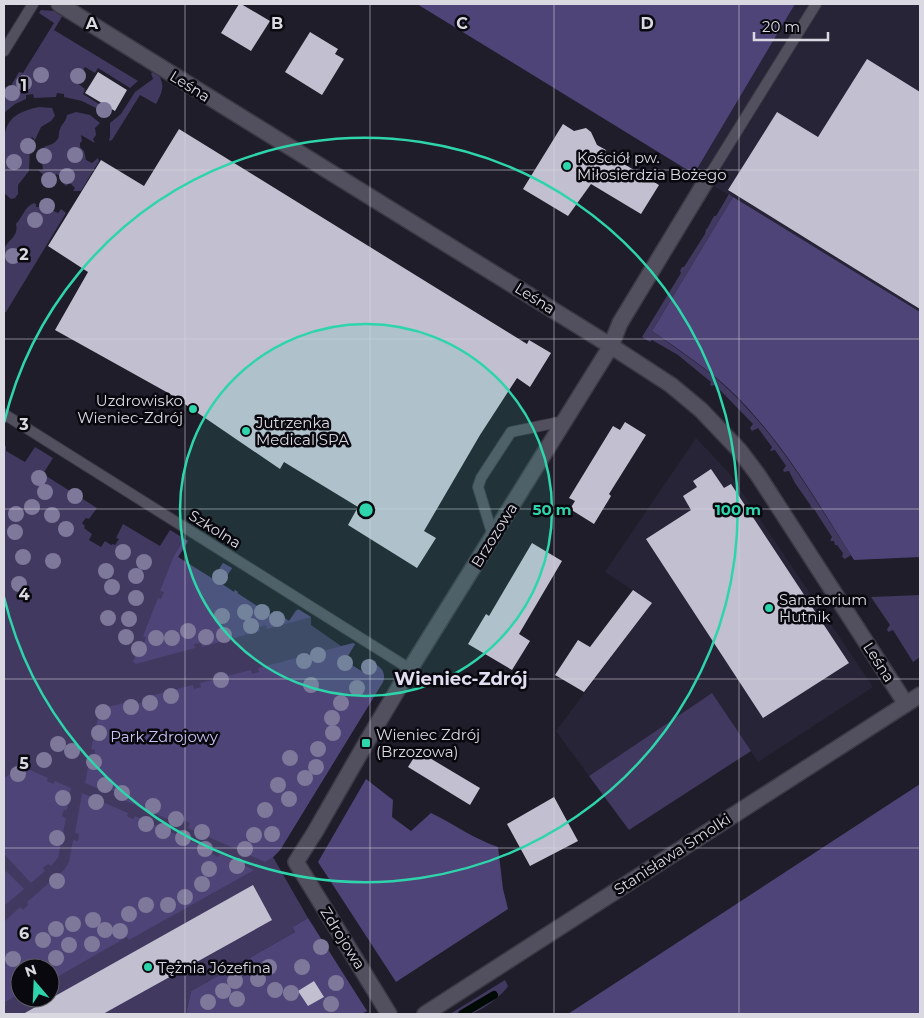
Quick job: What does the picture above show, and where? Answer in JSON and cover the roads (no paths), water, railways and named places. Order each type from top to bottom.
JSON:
[{"type":"street","name":"Leśna","points":[[58,4],[672,385],[701,410],[740,451],[758,475],[906,704]]},
{"type":"street","name":"Brzozowa","points":[[296,862],[316,832],[410,669],[611,346],[620,323],[706,181]]},
{"type":"street","name":"Stanisława Smolki","points":[[425,1014],[920,694]]},
{"type":"street","name":"Zdrojowa","points":[[296,862],[389,1014]]},
{"type":"lane","points":[[4,51],[33,4]]},
{"type":"lane","points":[[706,181],[816,4]]},
{"type":"lane","name":"Szkolna","points":[[4,414],[410,669]]},
{"type":"lane","points":[[493,536],[478,487],[481,478],[511,432],[564,421]]},
{"type":"waterway","points":[[462,1014],[494,995]]},
{"type":"place","name":"Kościół pw. Miłosierdzia Bożego","points":[[567,166]]},
{"type":"place","name":"Uzdrowisko Wieniec-Zdrój","points":[[193,409]]},
{"type":"place","name":"Jutrzenka Medical SPA","points":[[246,431]]},
{"type":"place","name":"Sanatorium Hutnik","points":[[769,608]]},
{"type":"place","name":"Wieniec Zdrój (Brzozowa)","points":[[366,743]]},
{"type":"place","name":"Tężnia Józefina","points":[[148,967]]},
{"type":"district","name":"Wieniec-Zdrój","points":[[461,679]]},
{"type":"park label","name":"Park Zdrojowy","points":[[164,736]]}]
